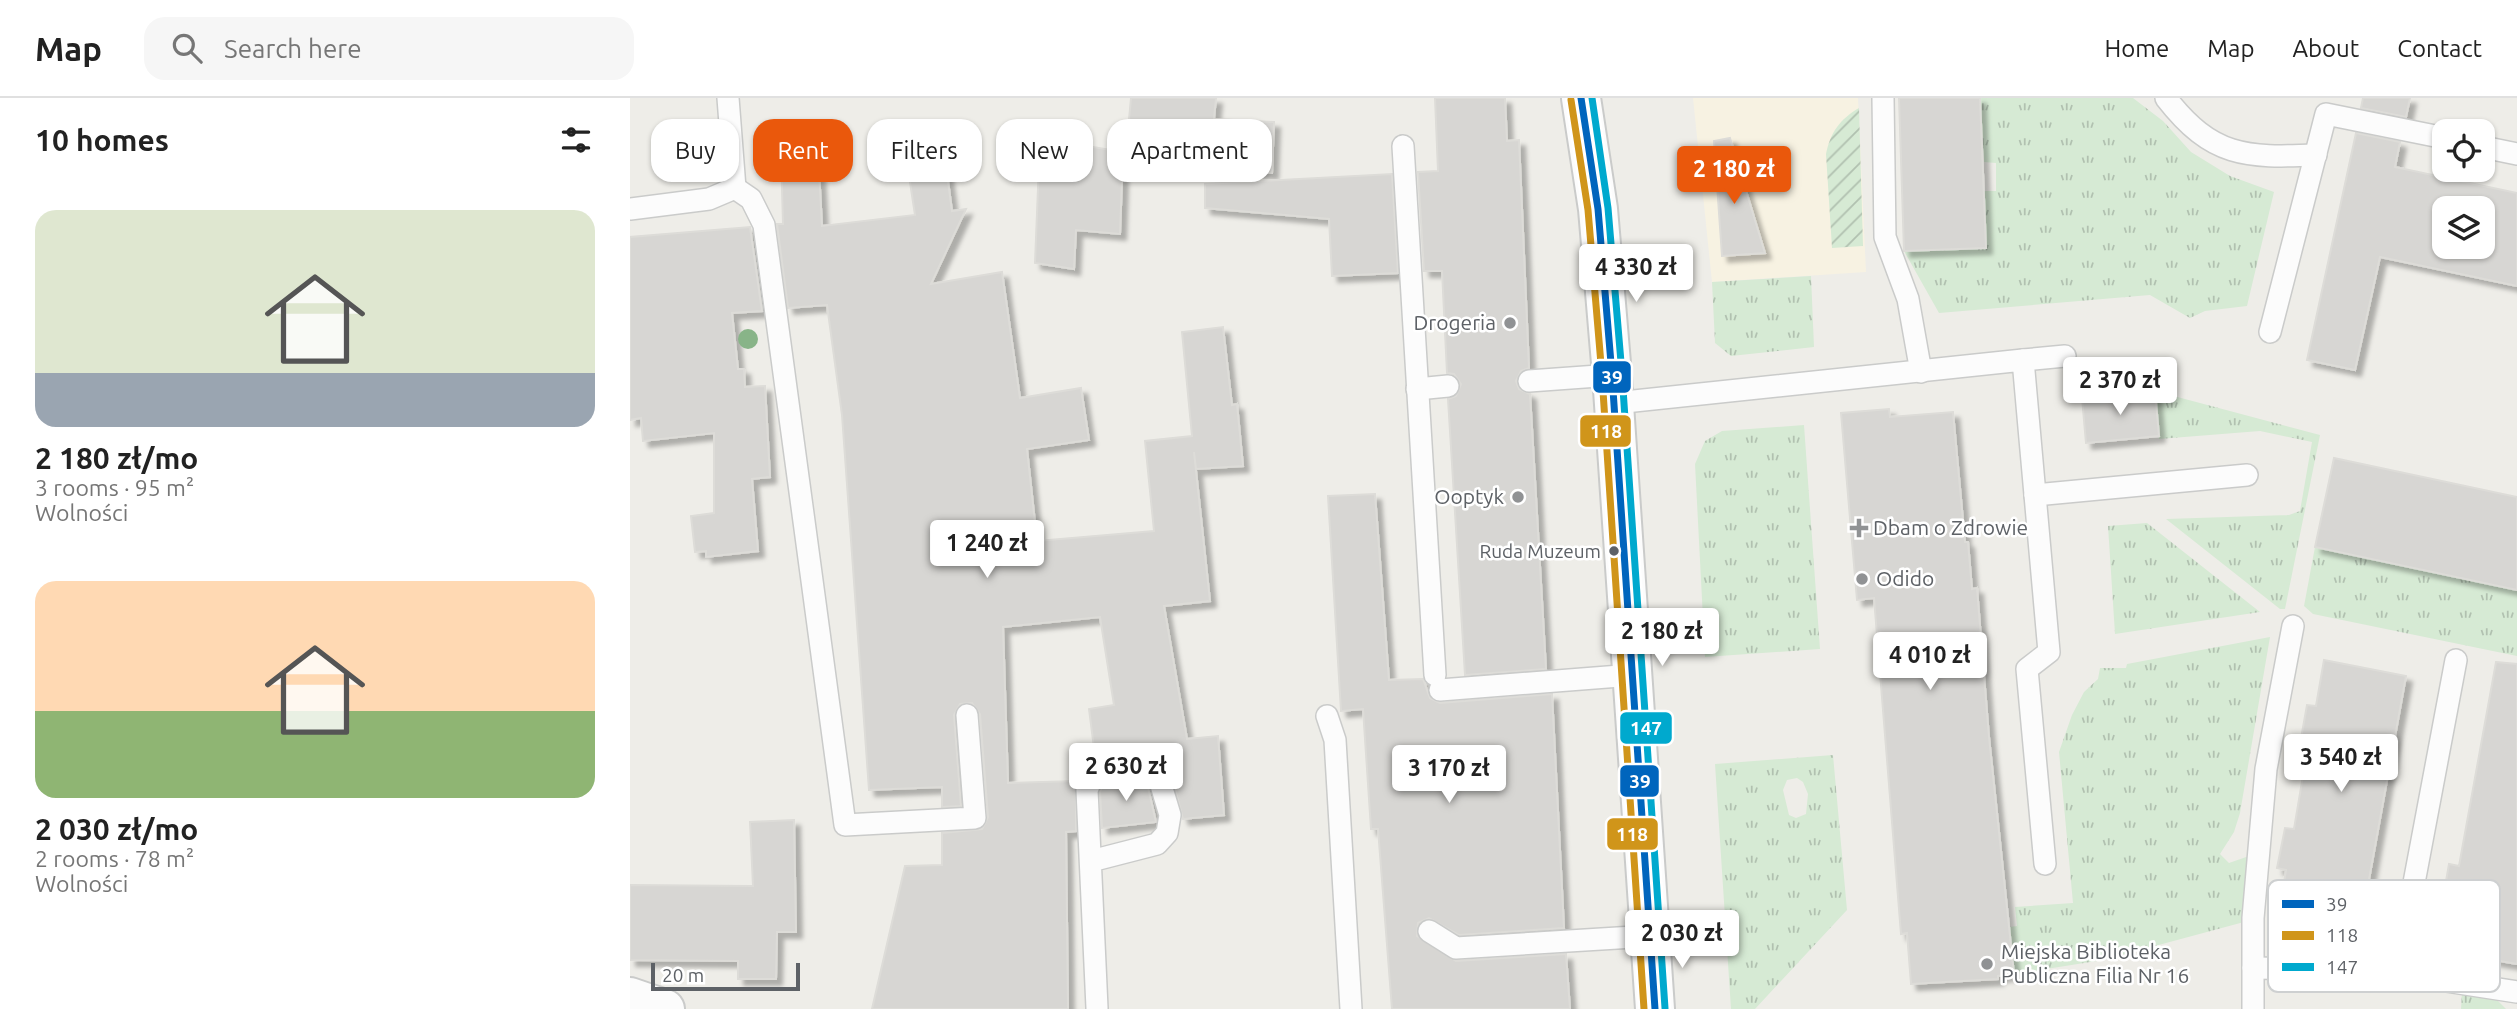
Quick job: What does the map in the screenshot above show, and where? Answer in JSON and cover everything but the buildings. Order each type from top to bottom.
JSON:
[{"type":"street","points":[[1581,98],[1598,209],[1614,389],[1655,1009]]},
{"type":"lane","points":[[728,98],[735,188]]},
{"type":"lane","points":[[1883,98],[1885,237],[1908,299],[1921,372]]},
{"type":"lane","points":[[2166,98],[2205,139],[2231,151],[2273,157],[2316,155]]},
{"type":"lane","points":[[2270,332],[2326,114],[2432,135]]},
{"type":"lane","points":[[1403,146],[1437,682],[1633,675]]},
{"type":"lane","points":[[2495,149],[2517,154]]},
{"type":"lane","points":[[630,209],[709,199],[735,188]]},
{"type":"lane","points":[[735,188],[751,199],[764,225],[845,825],[975,818],[967,715]]},
{"type":"lane","points":[[1529,381],[1614,389],[1921,372],[2065,356]]},
{"type":"lane","points":[[2023,360],[2049,652],[2027,669],[2045,864]]},
{"type":"lane","points":[[1418,389],[1448,386]]},
{"type":"lane","points":[[2035,495],[2247,475]]},
{"type":"lane","points":[[2253,1009],[2253,918],[2266,769],[2292,626]]},
{"type":"lane","points":[[2415,880],[2456,660]]},
{"type":"lane","points":[[1327,716],[1335,740],[1352,1009]]},
{"type":"lane","points":[[1091,861],[1157,844],[1167,833],[1170,815],[1158,775],[1146,766],[1130,761],[1110,764],[1096,769],[1089,779],[1087,790],[1097,1008]]},
{"type":"lane","points":[[1429,931],[1456,948],[1650,936]]},
{"type":"lane","points":[[2253,968],[2268,968]]},
{"type":"shaded area","points":[[1693,98],[1858,98],[1866,272],[1712,282]]},
{"type":"green space","points":[[1980,98],[2133,98],[2163,121],[2191,152],[2230,176],[2274,192],[2247,306],[2205,311],[2190,318],[2150,295],[1939,313],[1904,251],[1986,248],[1984,191],[1996,191],[1996,163],[1984,162]]},
{"type":"green space","points":[[1859,108],[1863,246],[1832,248],[1826,154],[1837,127]]},
{"type":"green space","points":[[1811,276],[1814,347],[1731,356],[1715,343],[1712,282]]},
{"type":"green space","points":[[2155,391],[2320,435],[2285,609],[2280,609],[2166,519],[2289,515],[2300,511],[2312,442],[2260,431],[2159,439]]},
{"type":"green space","points":[[1804,425],[1820,649],[1705,657],[1695,464],[1705,441],[1722,431]]},
{"type":"green space","points":[[2147,523],[2260,612],[2115,634],[2108,526]]},
{"type":"green space","points":[[2315,547],[2517,590],[2517,656],[2313,614],[2304,606]]},
{"type":"green space","points":[[2270,637],[2240,813],[2234,832],[2220,854],[2229,863],[2249,856],[2244,922],[2103,960],[2014,974],[2009,927],[2017,926],[2015,907],[2073,903],[2059,752],[2072,715],[2084,692],[2098,679],[2100,668],[2126,668],[2127,664]]},
{"type":"green space","points":[[1833,755],[1847,910],[1755,1009],[1731,1009],[1715,764]],"holes":[[[1797,778],[1803,782],[1808,794],[1806,814],[1796,818],[1789,815],[1783,790],[1787,780]]]},
{"type":"green space","points":[[2462,992],[2495,998],[2506,1009],[2461,1009]]},
{"type":"transit line","name":"39","points":[[1581,98],[1598,209],[1612,375],[1655,1009]]},
{"type":"transit line","name":"147","points":[[1592,98],[1608,208],[1622,374],[1665,1008]]},
{"type":"transit line","name":"118","points":[[1571,100],[1588,210],[1602,376],[1644,1009]]},
{"type":"place","name":"Drogeria","points":[[1510,323]]},
{"type":"place","name":"Ooptyk","points":[[1518,497]]},
{"type":"place","name":"Dbam o Zdrowie","points":[[1859,528]]},
{"type":"place","name":"Ruda Muzeum","points":[[1614,551]]},
{"type":"place","name":"Odido","points":[[1862,579]]},
{"type":"place","name":"Miejska Biblioteka Publiczna Filia Nr 16","points":[[1987,964]]}]
